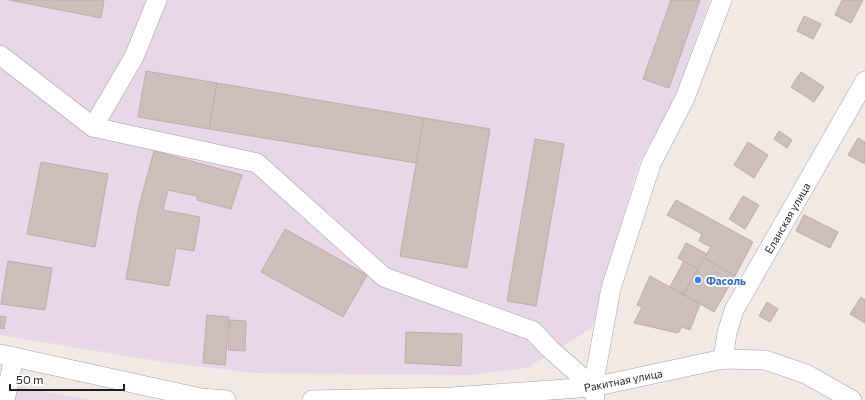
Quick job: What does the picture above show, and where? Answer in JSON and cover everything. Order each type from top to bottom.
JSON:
[{"type":"street","points":[[93,127],[134,57],[157,0]]},
{"type":"street","points":[[594,394],[611,288],[651,164],[685,98],[722,0]]},
{"type":"street","points":[[0,55],[93,127],[257,163],[384,277],[533,331],[594,394]]},
{"type":"street","name":"Еланская улица","points":[[723,359],[727,333],[734,310],[865,81]]},
{"type":"street","points":[[5,400],[7,355],[201,398],[226,400]]},
{"type":"street","name":"Ракитная улица","points":[[312,400],[594,394],[723,359],[765,360],[806,374],[852,400]]},
{"type":"shaded area","points":[[0,0],[710,0],[674,100],[638,165],[592,328],[527,368],[469,375],[256,373],[170,363],[0,335]]},
{"type":"shaded area","points":[[0,383],[91,400],[0,400]]},
{"type":"building","points":[[9,0],[104,0],[101,18]]},
{"type":"building","points":[[671,0],[700,0],[669,88],[643,79]]},
{"type":"building","points":[[842,0],[863,0],[851,23],[835,15]]},
{"type":"building","points":[[804,16],[821,24],[813,39],[797,31]]},
{"type":"building","points":[[146,71],[217,83],[209,129],[138,117]]},
{"type":"building","points":[[801,72],[824,87],[814,102],[791,87]]},
{"type":"building","points":[[217,83],[424,118],[416,163],[209,129]]},
{"type":"building","points":[[424,118],[490,129],[467,268],[400,256]]},
{"type":"building","points":[[779,131],[792,140],[787,148],[774,139]]},
{"type":"building","points":[[858,138],[865,142],[865,164],[848,155]]},
{"type":"building","points":[[535,139],[564,144],[536,306],[507,301]]},
{"type":"building","points":[[748,142],[768,155],[754,178],[734,165]]},
{"type":"building","points":[[154,151],[242,175],[231,209],[197,200],[197,196],[168,190],[163,210],[200,217],[194,251],[176,248],[169,286],[126,279],[139,206]]},
{"type":"building","points":[[41,162],[108,174],[95,247],[27,234]]},
{"type":"building","points":[[743,196],[759,205],[745,229],[729,219]]},
{"type":"building","points":[[676,200],[753,242],[735,276],[704,258],[711,247],[699,241],[702,234],[667,215]]},
{"type":"building","points":[[804,215],[838,232],[830,248],[796,231]]},
{"type":"building","points":[[285,229],[367,275],[343,317],[261,272]]},
{"type":"building","points":[[686,243],[707,254],[698,269],[678,258]]},
{"type":"building","points":[[704,258],[735,276],[714,312],[683,294]]},
{"type":"building","points":[[8,261],[52,268],[45,310],[1,304]]},
{"type":"building","points":[[684,261],[698,269],[683,294],[670,287]]},
{"type":"building","points":[[650,276],[700,304],[690,330],[682,327],[678,333],[634,323],[642,307],[637,305]]},
{"type":"building","points":[[861,297],[865,300],[865,323],[850,314]]},
{"type":"building","points":[[767,302],[778,309],[770,322],[759,316]]},
{"type":"building","points":[[207,315],[229,317],[225,365],[203,363]]},
{"type":"building","points":[[0,316],[6,317],[4,329],[0,328]]},
{"type":"building","points":[[230,320],[246,321],[245,351],[228,350]]},
{"type":"building","points":[[406,332],[462,334],[461,366],[405,363]]},
{"type":"place","name":"Фасоль","points":[[698,280]]}]
